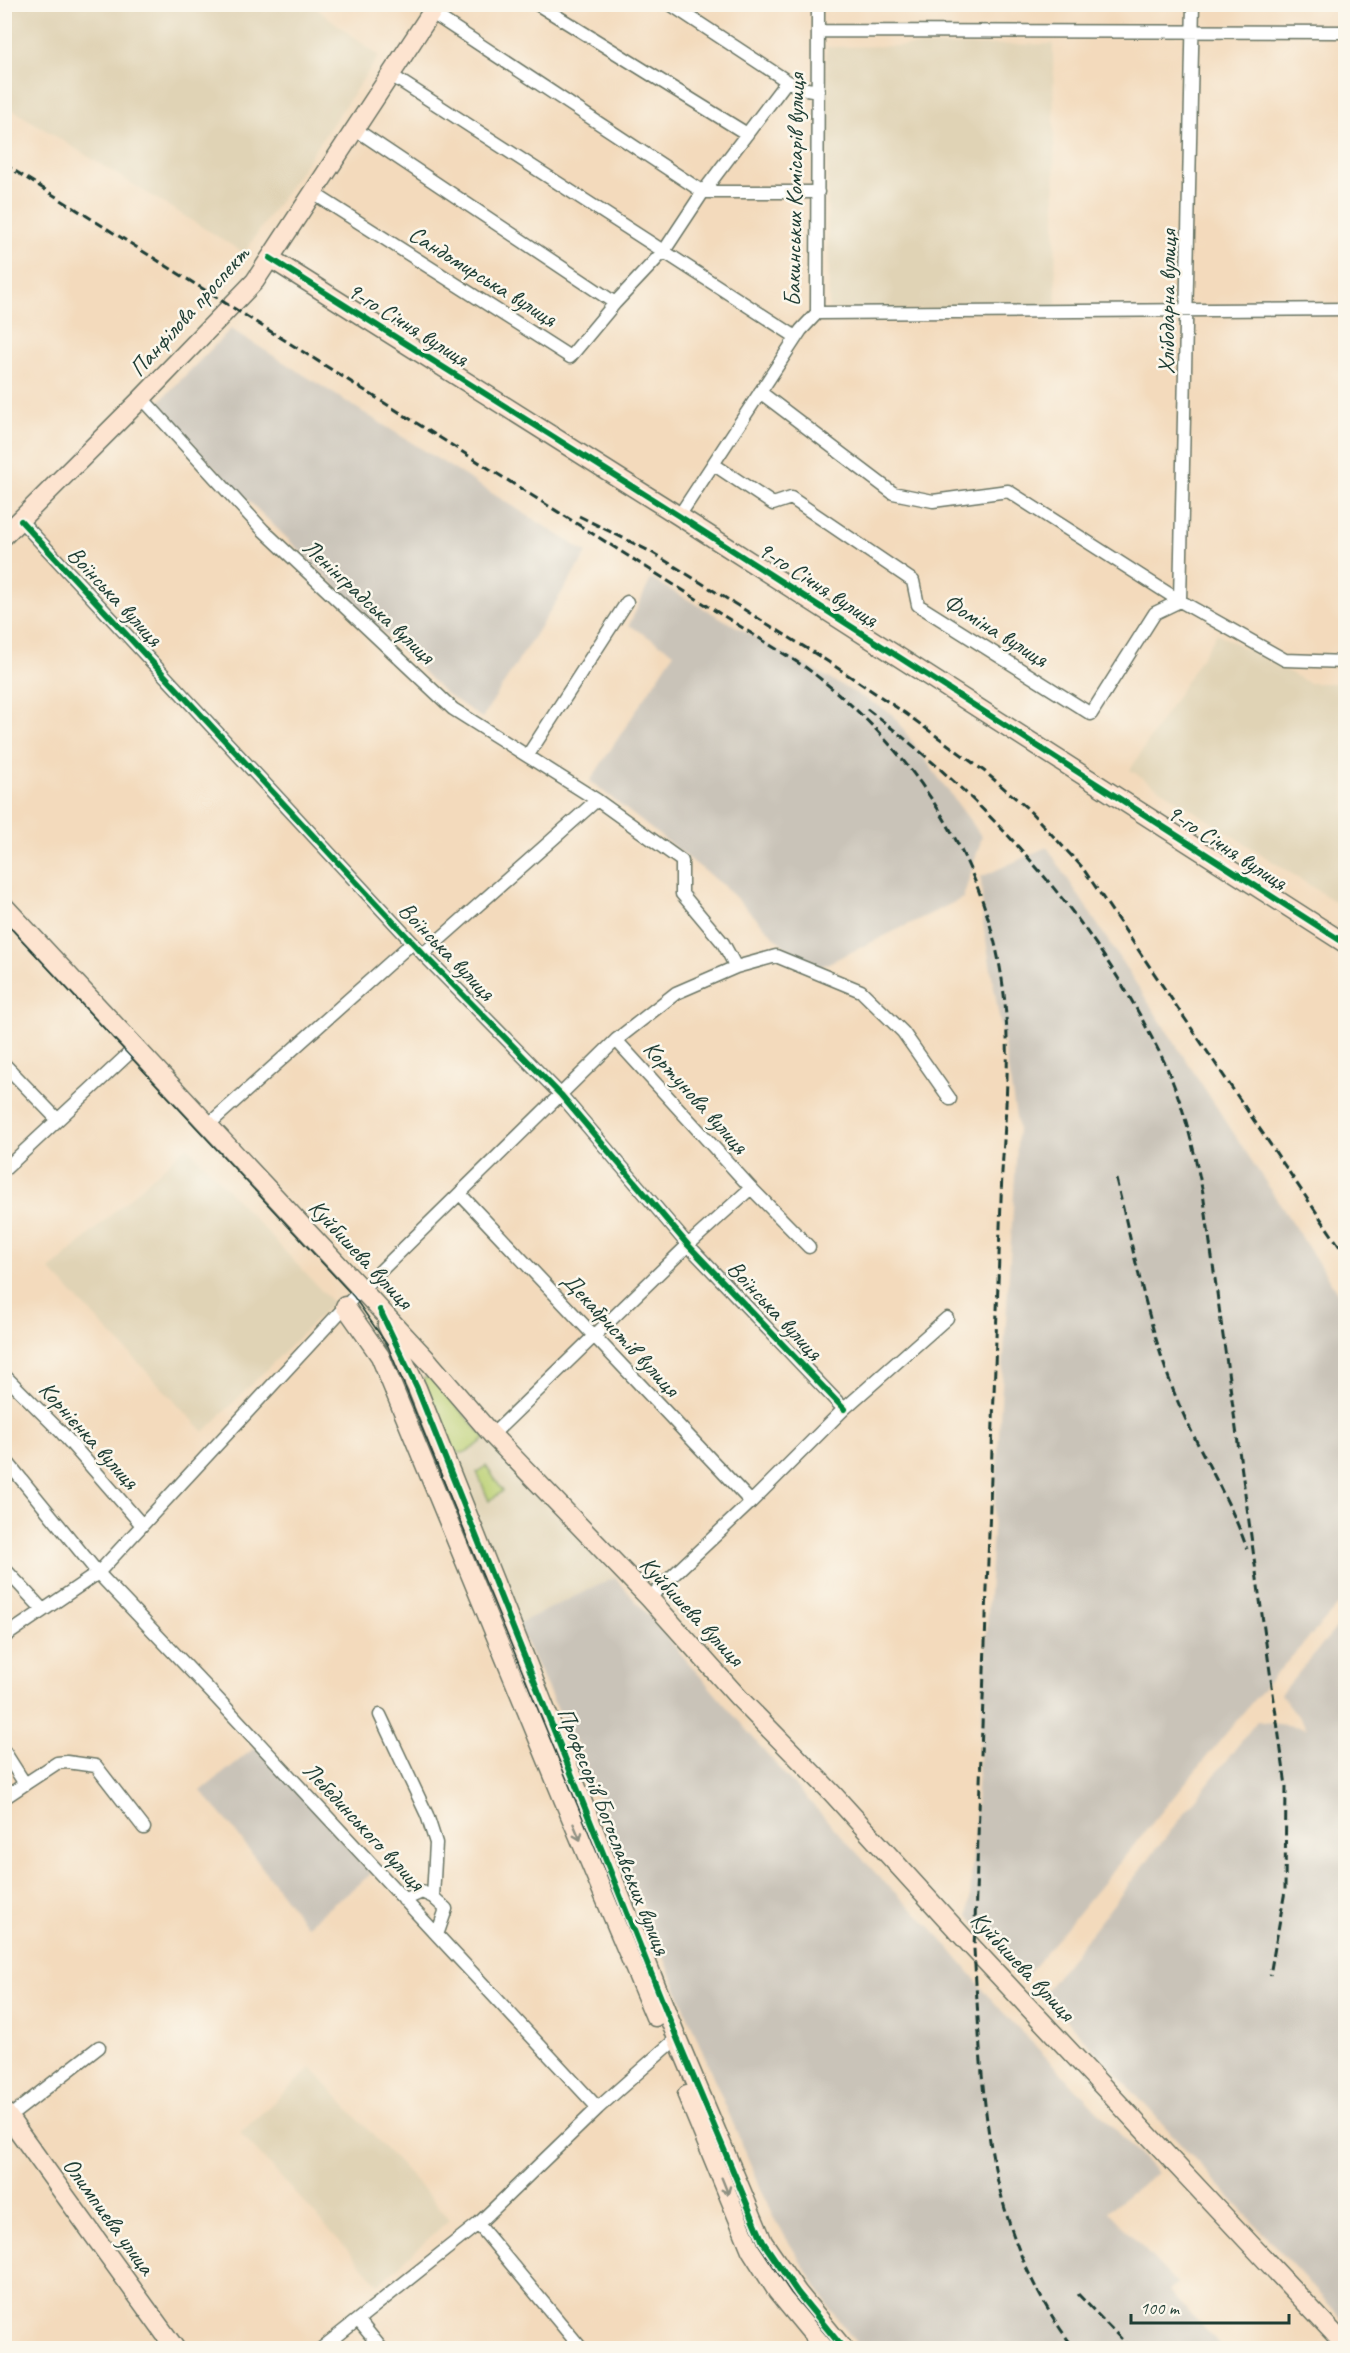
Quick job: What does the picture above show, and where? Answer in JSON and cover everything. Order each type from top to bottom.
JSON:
[{"type":"street","points":[[537,4],[747,134]]},
{"type":"street","points":[[670,4],[787,81],[801,88],[818,91]]},
{"type":"street","name":"Бакинських Комісарів вулиця","points":[[679,516],[796,337],[817,313],[818,4]]},
{"type":"street","name":"Хлібодарна вулиця","points":[[1180,601],[1193,4]]},
{"type":"street","points":[[435,9],[703,192],[818,192]]},
{"type":"street","name":"Панфілова проспект","points":[[4,536],[255,281],[435,9]]},
{"type":"street","points":[[818,31],[1346,32]]},
{"type":"street","points":[[391,75],[796,337]]},
{"type":"street","name":"Сандомирська вулиця","points":[[313,193],[570,357],[615,303],[664,251],[703,192],[787,81]]},
{"type":"street","name":"Сандомирська вулиця","points":[[355,129],[615,303]]},
{"type":"street","name":"9-го Січня вулиця","points":[[270,258],[679,516],[1346,944]]},
{"type":"street","points":[[817,313],[1346,309]]},
{"type":"street","points":[[760,392],[893,493],[933,501],[1008,491],[1180,601],[1285,660],[1346,662]]},
{"type":"street","name":"Ленінградська вулиця","points":[[142,398],[263,530],[453,709],[597,800],[682,861],[682,894],[723,943],[736,967]]},
{"type":"street","name":"Фоміна вулиця","points":[[713,464],[773,504],[791,498],[913,581],[918,606],[1091,714],[1155,613],[1180,601]]},
{"type":"street","name":"Воїнська вулиця","points":[[21,521],[412,943],[561,1095],[688,1245],[844,1409]]},
{"type":"street","points":[[528,755],[627,602]]},
{"type":"street","points":[[423,954],[597,800]]},
{"type":"street","name":"Куйбишева вулиця","points":[[4,906],[430,1363],[492,1435],[649,1598],[738,1697],[833,1794],[966,1941],[1346,2346]]},
{"type":"street","points":[[208,1125],[412,943]]},
{"type":"street","name":"Кортунова вулиця","points":[[809,1247],[751,1188],[616,1040],[676,993],[736,967],[776,956],[861,991],[903,1032],[950,1099]]},
{"type":"street","points":[[4,1637],[98,1573],[345,1306],[616,1040]]},
{"type":"street","points":[[5,1169],[136,1047]]},
{"type":"street","points":[[4,1064],[57,1119]]},
{"type":"street","points":[[492,1435],[688,1245],[751,1188]]},
{"type":"street","name":"Декабристів вулиця","points":[[460,1194],[751,1502]]},
{"type":"street","points":[[345,1306],[380,1356],[564,1801]]},
{"type":"street","name":"Професорів Богославських вулиця","points":[[380,1310],[417,1388],[574,1778],[751,2250],[777,2291],[824,2349]]},
{"type":"street","points":[[649,1598],[751,1502],[844,1409],[947,1318]]},
{"type":"street","name":"Корнієнка вулиця","points":[[4,1375],[62,1433],[142,1525]]},
{"type":"street","points":[[4,1458],[98,1573]]},
{"type":"street","points":[[4,1568],[43,1610]]},
{"type":"street","name":"Лебединського вулиця","points":[[98,1573],[598,2108]]},
{"type":"street","points":[[380,1715],[427,1815],[436,1843],[434,1897]]},
{"type":"street","points":[[4,1751],[25,1784]]},
{"type":"street","points":[[4,1798],[57,1763],[68,1762],[96,1766],[144,1828]]},
{"type":"street","name":"Професорів Богославських вулиця","points":[[574,1778],[564,1801],[763,2242],[798,2293],[843,2349]]},
{"type":"street","points":[[405,1900],[422,1892],[434,1897],[446,1909],[437,1935]]},
{"type":"street","points":[[322,2349],[478,2224],[598,2108],[655,2060],[672,2042]]},
{"type":"street","points":[[6,2118],[99,2047]]},
{"type":"street","name":"Олимпиева улица","points":[[6,2118],[175,2349]]},
{"type":"street","points":[[478,2224],[581,2349]]},
{"type":"street","points":[[359,2321],[381,2349]]},
{"type":"shaded area","points":[[4,5],[312,5],[379,56],[244,253],[5,105]]},
{"type":"shaded area","points":[[1053,44],[1056,308],[829,311],[826,47]]},
{"type":"shaded area","points":[[231,329],[587,553],[482,718],[444,692],[206,459],[157,404]]},
{"type":"shaded area","points":[[651,579],[891,713],[982,837],[963,898],[810,972],[724,886],[590,781],[674,653],[629,625]]},
{"type":"shaded area","points":[[1217,633],[1309,683],[1345,683],[1345,908],[1130,770]]},
{"type":"shaded area","points":[[1047,847],[1345,1304],[1346,1597],[1266,1685],[1027,1975],[969,1916],[1018,1128],[983,922],[981,877]]},
{"type":"shaded area","points":[[187,1146],[333,1303],[204,1432],[50,1270]]},
{"type":"shaded area","points":[[486,1439],[615,1577],[517,1624],[446,1444]]},
{"type":"shaded area","points":[[615,1577],[786,1776],[882,1880],[932,1928],[1000,2009],[1157,2173],[1108,2211],[1177,2284],[1169,2291],[1223,2348],[860,2348],[835,2316],[773,2217],[703,2053],[579,1748],[517,1624]]},
{"type":"shaded area","points":[[1345,1617],[1345,2322],[1043,1994],[1257,1721],[1307,1728],[1281,1694]]},
{"type":"shaded area","points":[[258,1745],[371,1874],[306,1926],[228,1822],[201,1791]]},
{"type":"shaded area","points":[[311,2068],[450,2219],[379,2284],[240,2133]]},
{"type":"green space","points":[[430,1377],[486,1439],[462,1453],[449,1445],[437,1424],[420,1383],[424,1378]]},
{"type":"green space","points":[[486,1466],[503,1491],[489,1501],[477,1472]]},
{"type":"tram line","points":[[4,921],[354,1297],[388,1346],[759,2245],[791,2293],[837,2348]]},
{"type":"railway","points":[[4,164],[805,667],[842,697],[906,764],[933,801],[956,841],[976,883],[991,927],[1001,973],[1007,1047],[974,1949],[980,2056],[993,2158],[1004,2207],[1021,2255],[1044,2302],[1074,2348]]},
{"type":"railway","points":[[579,516],[653,553],[827,661],[905,713],[984,771],[1027,808],[1082,867],[1346,1256]]},
{"type":"railway","points":[[867,709],[947,775],[1020,849],[1054,888],[1115,972],[1166,1066],[1178,1096],[1203,1193],[1286,1786],[1285,1891],[1270,1975]]},
{"type":"railway","points":[[1116,1179],[1163,1362],[1180,1408],[1230,1508],[1247,1549]]},
{"type":"railway","points":[[1078,2294],[1130,2348]]},
{"type":"cycle path","points":[[270,258],[679,516],[1346,944]]},
{"type":"cycle path","points":[[21,521],[423,954],[561,1095],[688,1245],[844,1409]]},
{"type":"cycle path","points":[[380,1310],[417,1388],[677,2038],[763,2242],[798,2293],[843,2348]]}]
